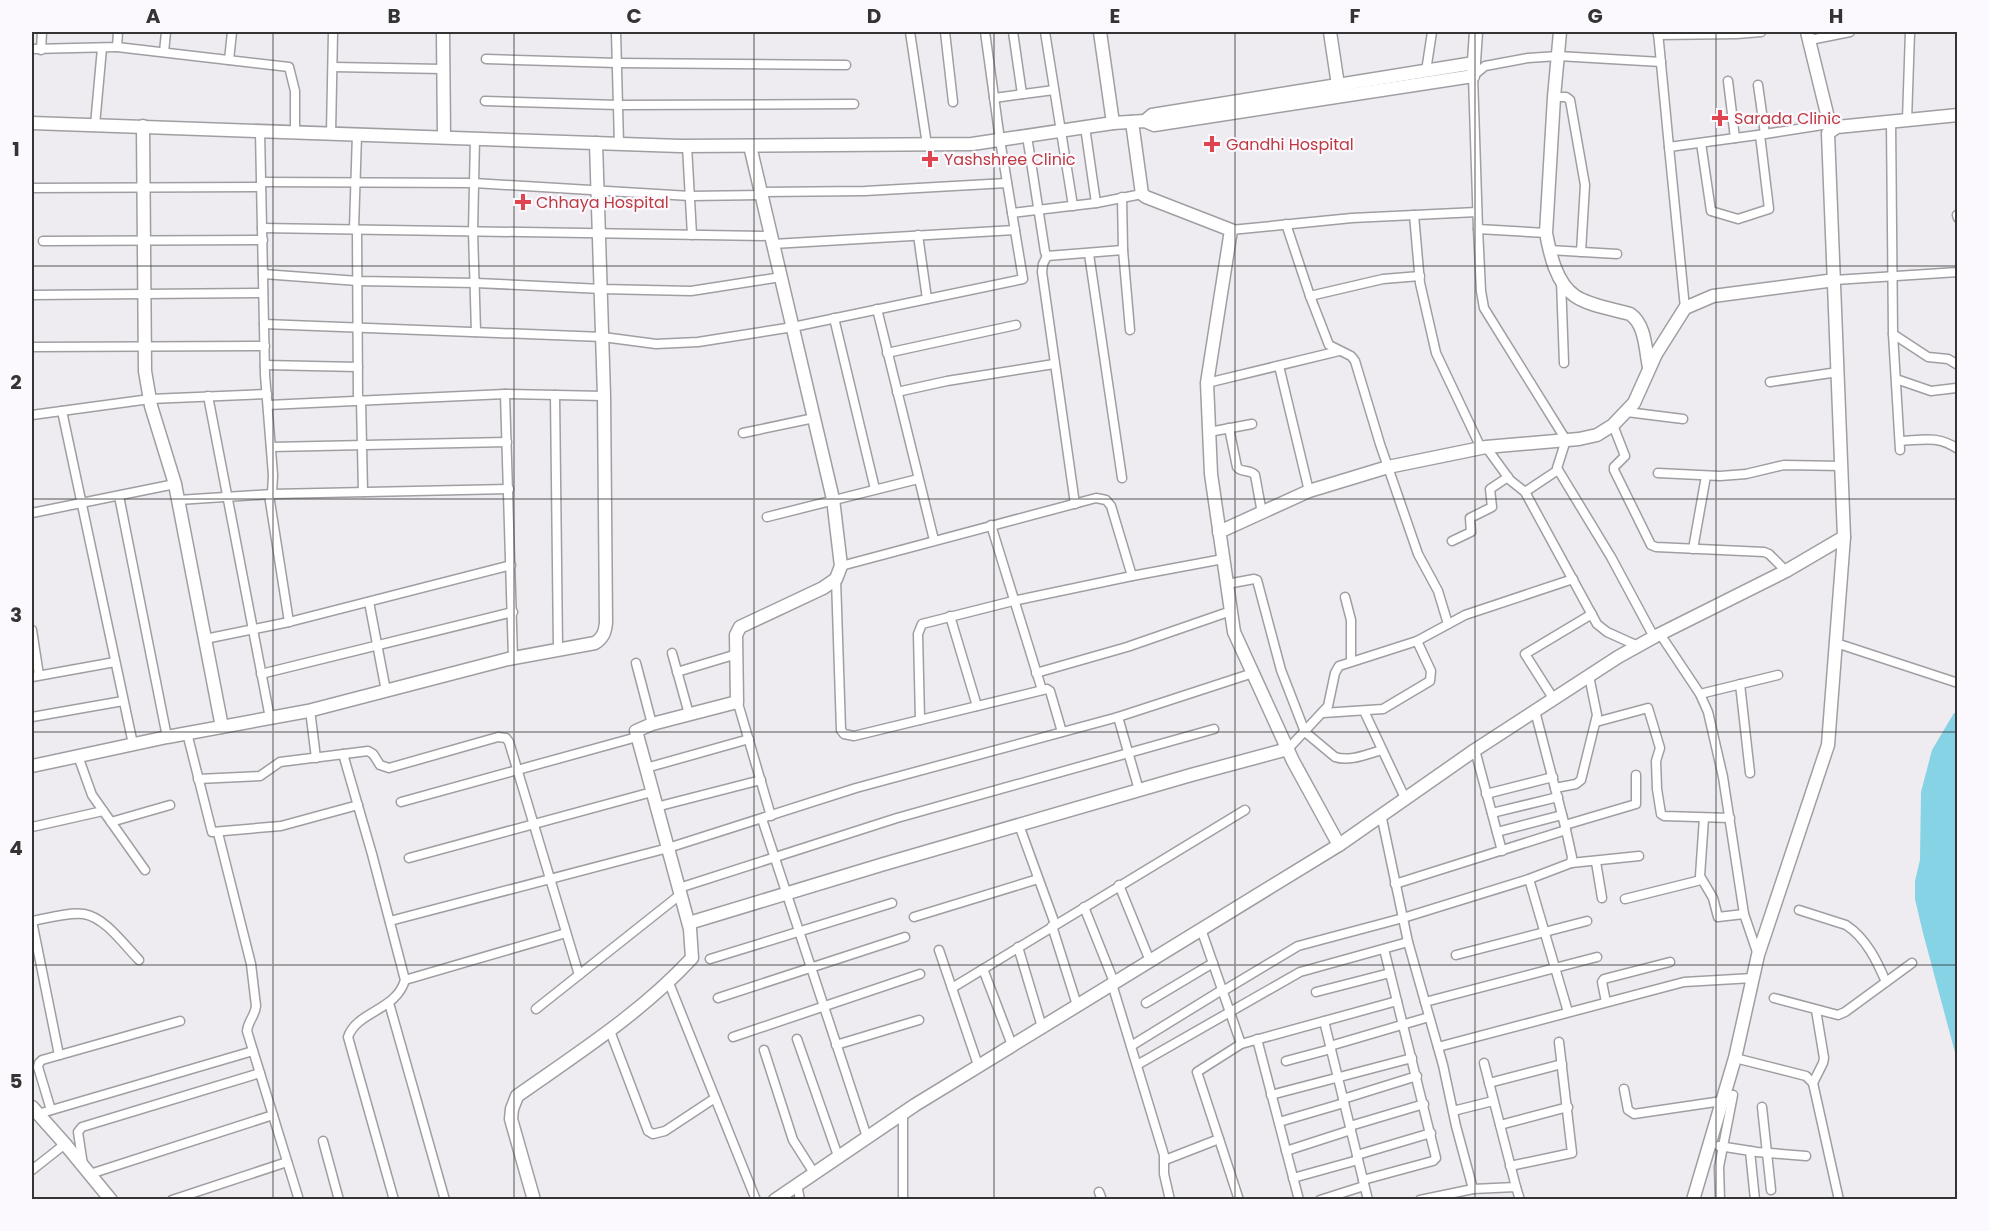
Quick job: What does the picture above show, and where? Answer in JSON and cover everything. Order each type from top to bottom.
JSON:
[{"type":"street","points":[[42,32],[36,50],[117,47],[289,66],[295,91],[295,132]]},
{"type":"street","points":[[117,47],[118,32]]},
{"type":"street","points":[[164,52],[166,32]]},
{"type":"street","points":[[229,60],[232,32]]},
{"type":"street","points":[[331,133],[333,32]]},
{"type":"street","points":[[443,32],[444,137]]},
{"type":"street","points":[[616,32],[619,144]]},
{"type":"street","points":[[910,32],[927,145]]},
{"type":"street","points":[[945,32],[953,102]]},
{"type":"street","points":[[264,324],[603,337],[645,343],[676,343],[792,327],[1023,279],[985,32]]},
{"type":"street","points":[[1013,32],[1022,94]]},
{"type":"street","points":[[1045,32],[1072,206]]},
{"type":"street","points":[[1100,32],[1113,123]]},
{"type":"street","points":[[1330,32],[1338,85]]},
{"type":"street","points":[[1425,71],[1432,32]]},
{"type":"street","points":[[1476,32],[1477,212],[1484,308],[1566,440]]},
{"type":"street","points":[[1560,32],[1546,233],[1561,280],[1564,363]]},
{"type":"street","points":[[1685,308],[1658,33],[1761,32]]},
{"type":"street","points":[[1693,1200],[1716,1145],[1758,955],[1828,745],[1844,537],[1828,138],[1830,127],[1809,36],[1850,32]]},
{"type":"street","points":[[1907,120],[1910,32]]},
{"type":"street","points":[[95,125],[102,48]]},
{"type":"street","points":[[32,123],[687,146],[972,144],[1113,123],[1139,122],[1152,115],[1218,110],[1528,58],[1558,56],[1660,62]]},
{"type":"street","points":[[486,59],[617,63],[846,65]]},
{"type":"street","points":[[333,67],[444,69]]},
{"type":"street","points":[[1218,110],[1338,85],[1425,71],[1477,68]]},
{"type":"street","points":[[1728,81],[1735,138]]},
{"type":"street","points":[[1701,142],[1711,211],[1738,219],[1769,209],[1758,85]]},
{"type":"street","points":[[994,98],[1054,90]]},
{"type":"street","points":[[1554,97],[1566,97],[1570,100],[1583,172],[1585,195],[1581,252]]},
{"type":"street","points":[[485,101],[618,105],[854,104]]},
{"type":"street","points":[[1668,147],[1830,127],[1958,115]]},
{"type":"street","points":[[1891,121],[1893,334],[1900,445],[1938,439],[1958,448]]},
{"type":"street","points":[[1139,122],[1142,194]]},
{"type":"street","points":[[143,126],[145,371],[150,399],[175,484],[222,727]]},
{"type":"street","points":[[1085,127],[1096,203]]},
{"type":"street","points":[[260,130],[265,365],[271,447],[271,494],[289,622]]},
{"type":"street","points":[[357,134],[355,183],[358,367],[363,492]]},
{"type":"street","points":[[1027,136],[1047,256],[1042,272],[1075,504]]},
{"type":"street","points":[[475,138],[473,231],[476,332]]},
{"type":"street","points":[[32,766],[310,710],[513,658],[595,643],[603,636],[605,631],[604,396],[596,143]]},
{"type":"street","points":[[687,146],[692,235]]},
{"type":"street","points":[[750,146],[833,499],[841,566],[836,579],[841,730],[844,734],[854,736],[1047,689],[1050,691],[1062,732]]},
{"type":"street","points":[[32,188],[474,183],[598,192],[690,195],[889,190],[1007,183]]},
{"type":"street","points":[[1012,213],[1096,203],[1142,194],[1230,230],[1352,218],[1477,212]]},
{"type":"street","points":[[1122,197],[1130,330]]},
{"type":"street","points":[[1414,215],[1424,305],[1436,353],[1484,447],[1508,477],[1525,492],[1592,614],[1602,628],[1638,646]]},
{"type":"street","points":[[1286,224],[1329,345],[1351,356],[1355,361],[1418,554],[1438,591],[1448,624]]},
{"type":"street","points":[[262,228],[692,235],[772,240],[1015,230]]},
{"type":"street","points":[[1478,229],[1546,233]]},
{"type":"street","points":[[1230,230],[1207,383],[1211,474],[1234,632],[1288,749],[1339,845]]},
{"type":"street","points":[[918,235],[927,299]]},
{"type":"street","points":[[43,241],[262,240]]},
{"type":"street","points":[[1047,256],[1124,250]]},
{"type":"street","points":[[1550,250],[1617,254]]},
{"type":"street","points":[[1089,254],[1122,478]]},
{"type":"street","points":[[1219,532],[1309,491],[1388,467],[1484,447],[1589,437],[1613,425],[1634,403],[1649,367],[1685,308],[1713,296],[1835,280],[1958,272]]},
{"type":"street","points":[[263,274],[358,281],[701,291],[781,277]]},
{"type":"street","points":[[1310,296],[1383,279],[1420,276]]},
{"type":"street","points":[[1561,280],[1575,296],[1630,314],[1636,319],[1641,329],[1649,367]]},
{"type":"street","points":[[32,295],[263,293]]},
{"type":"street","points":[[877,309],[933,540]]},
{"type":"street","points":[[834,318],[875,489]]},
{"type":"street","points":[[887,353],[1016,325]]},
{"type":"street","points":[[1893,334],[1928,357],[1948,359],[1958,365]]},
{"type":"street","points":[[32,347],[265,346]]},
{"type":"street","points":[[1207,383],[1339,351]]},
{"type":"street","points":[[897,392],[947,381],[1054,364]]},
{"type":"street","points":[[265,365],[358,367]]},
{"type":"street","points":[[1279,366],[1309,491]]},
{"type":"street","points":[[1770,382],[1838,372]]},
{"type":"street","points":[[1896,379],[1932,391],[1956,388]]},
{"type":"street","points":[[32,416],[150,399],[267,394]]},
{"type":"street","points":[[268,405],[505,394],[604,396]]},
{"type":"street","points":[[505,394],[513,658]]},
{"type":"street","points":[[555,395],[558,648]]},
{"type":"street","points":[[208,396],[270,718]]},
{"type":"street","points":[[62,411],[133,744]]},
{"type":"street","points":[[1627,412],[1683,419]]},
{"type":"street","points":[[743,433],[814,418]]},
{"type":"street","points":[[1209,432],[1252,424]]},
{"type":"street","points":[[1613,425],[1625,456],[1614,467],[1614,470],[1649,543],[1656,547],[1764,552],[1786,571]]},
{"type":"street","points":[[1229,428],[1237,467],[1255,475],[1262,513]]},
{"type":"street","points":[[1566,440],[1557,465],[1558,470],[1657,635],[1700,694],[1708,712],[1723,777],[1744,914],[1758,955]]},
{"type":"street","points":[[271,447],[507,442]]},
{"type":"street","points":[[1658,473],[1706,476],[1746,474],[1784,465],[1842,466]]},
{"type":"street","points":[[1525,492],[1558,470]]},
{"type":"street","points":[[1693,549],[1706,476]]},
{"type":"street","points":[[1452,541],[1471,532],[1470,518],[1492,507],[1490,489],[1508,477]]},
{"type":"street","points":[[767,517],[918,479]]},
{"type":"street","points":[[32,513],[175,484]]},
{"type":"street","points":[[178,500],[271,494],[509,489]]},
{"type":"street","points":[[119,496],[167,737]]},
{"type":"street","points":[[841,566],[933,540],[1101,498],[1111,506],[1132,576]]},
{"type":"street","points":[[991,525],[1042,690]]},
{"type":"street","points":[[775,1200],[903,1112],[1339,845],[1553,698],[1657,635],[1786,571],[1844,537]]},
{"type":"street","points":[[920,720],[919,629],[927,622],[1013,601],[1223,559]]},
{"type":"street","points":[[205,639],[289,622],[511,565]]},
{"type":"street","points":[[836,579],[805,598],[740,627],[736,635],[738,700],[761,780],[774,857],[867,1137]]},
{"type":"street","points":[[689,923],[884,864],[1288,749],[1323,713],[1330,700],[1336,669],[1344,663],[1417,641],[1465,615],[1573,579]]},
{"type":"street","points":[[1227,584],[1257,580],[1281,670],[1305,732],[1335,756],[1341,758],[1349,759],[1382,750]]},
{"type":"street","points":[[1345,597],[1351,620],[1351,661]]},
{"type":"street","points":[[369,602],[386,691]]},
{"type":"street","points":[[1036,673],[1127,647],[1231,611]]},
{"type":"street","points":[[261,674],[513,612]]},
{"type":"street","points":[[1553,698],[1525,654],[1592,614]]},
{"type":"street","points":[[950,616],[977,706]]},
{"type":"street","points":[[32,630],[35,676],[115,662]]},
{"type":"street","points":[[1323,713],[1383,709],[1430,681],[1431,671],[1417,641]]},
{"type":"street","points":[[1836,643],[1958,683]]},
{"type":"street","points":[[672,653],[689,714]]},
{"type":"street","points":[[677,672],[737,654]]},
{"type":"street","points":[[636,663],[652,724]]},
{"type":"street","points":[[390,921],[668,848],[856,788],[1118,717],[1253,673]]},
{"type":"street","points":[[1700,694],[1778,675]]},
{"type":"street","points":[[1492,813],[1556,792],[1580,781],[1596,722],[1596,708],[1589,676]]},
{"type":"street","points":[[1740,684],[1750,773]]},
{"type":"street","points":[[534,1200],[511,1119],[513,1102],[517,1096],[610,1031],[669,983],[692,958],[693,940],[689,923],[637,737],[637,730],[738,700]]},
{"type":"street","points":[[32,717],[123,701]]},
{"type":"street","points":[[1596,722],[1646,708],[1649,710],[1660,748],[1656,761],[1661,814],[1664,816],[1730,818]]},
{"type":"street","points":[[310,710],[316,758]]},
{"type":"street","points":[[1364,711],[1405,798]]},
{"type":"street","points":[[1535,711],[1562,814],[1572,857],[1571,863]]},
{"type":"street","points":[[1118,717],[1139,790]]},
{"type":"street","points":[[536,1009],[680,891],[774,857],[897,818],[1214,729]]},
{"type":"street","points":[[187,734],[210,830],[213,832],[281,826],[358,805]]},
{"type":"street","points":[[198,779],[260,776],[280,762],[371,751],[380,765],[388,768],[502,737],[509,742],[579,975]]},
{"type":"street","points":[[401,802],[637,737]]},
{"type":"street","points":[[646,768],[749,739]]},
{"type":"street","points":[[1475,750],[1502,851]]},
{"type":"street","points":[[343,754],[405,980],[398,996],[357,1023],[351,1029],[348,1037],[394,1200]]},
{"type":"street","points":[[78,756],[89,788],[145,870]]},
{"type":"street","points":[[1395,884],[1502,851],[1636,804],[1636,775]]},
{"type":"street","points":[[1486,794],[1553,777]]},
{"type":"street","points":[[656,807],[761,780]]},
{"type":"street","points":[[409,858],[652,792]]},
{"type":"street","points":[[111,822],[170,806]]},
{"type":"street","points":[[952,988],[1245,810]]},
{"type":"street","points":[[32,827],[103,811]]},
{"type":"street","points":[[1381,814],[1408,942],[1438,1047],[1473,1188]]},
{"type":"street","points":[[1497,832],[1562,814]]},
{"type":"street","points":[[1704,818],[1701,880],[1713,898],[1718,917],[1744,914]]},
{"type":"street","points":[[1019,825],[1077,1005]]},
{"type":"street","points":[[218,833],[251,964],[256,1013],[248,1024],[248,1031],[299,1200]]},
{"type":"street","points":[[1131,1046],[1298,946],[1403,918],[1529,879],[1571,863],[1639,856]]},
{"type":"street","points":[[1596,862],[1602,898]]},
{"type":"street","points":[[914,917],[1038,879]]},
{"type":"street","points":[[1529,879],[1569,1012]]},
{"type":"street","points":[[1625,899],[1701,880]]},
{"type":"street","points":[[1119,885],[1150,961]]},
{"type":"street","points":[[710,959],[892,903]]},
{"type":"street","points":[[1084,907],[1113,983],[1165,1160],[1164,1174],[1170,1200]]},
{"type":"street","points":[[1799,910],[1852,929],[1874,956],[1886,982]]},
{"type":"street","points":[[59,1055],[32,921],[75,914],[90,916],[112,932],[139,960]]},
{"type":"street","points":[[1456,954],[1587,921]]},
{"type":"street","points":[[1201,929],[1241,1044]]},
{"type":"street","points":[[405,980],[566,933]]},
{"type":"street","points":[[718,998],[905,937]]},
{"type":"street","points":[[1137,1065],[1300,972],[1408,942]]},
{"type":"street","points":[[1018,947],[1042,1027]]},
{"type":"street","points":[[1320,1200],[1436,1158],[1384,949]]},
{"type":"street","points":[[939,950],[978,1065]]},
{"type":"street","points":[[1425,1002],[1597,957]]},
{"type":"street","points":[[1606,1002],[1602,982],[1604,979],[1670,962]]},
{"type":"street","points":[[1146,1003],[1213,963]]},
{"type":"street","points":[[1774,998],[1838,1015],[1912,963]]},
{"type":"street","points":[[983,969],[1012,1045]]},
{"type":"street","points":[[1316,992],[1390,973]]},
{"type":"street","points":[[734,1037],[920,974]]},
{"type":"street","points":[[1438,1047],[1694,980],[1753,978]]},
{"type":"street","points":[[669,983],[756,1200]]},
{"type":"street","points":[[1239,1200],[1197,1072],[1241,1044],[1397,1001]]},
{"type":"street","points":[[389,1003],[445,1200]]},
{"type":"street","points":[[1813,1083],[1824,1058],[1816,1010]]},
{"type":"street","points":[[1286,1060],[1429,1017]]},
{"type":"street","points":[[836,1045],[919,1020]]},
{"type":"street","points":[[51,1110],[38,1067],[39,1062],[180,1021]]},
{"type":"street","points":[[1324,1021],[1368,1200]]},
{"type":"street","points":[[610,1031],[648,1131],[653,1134],[665,1131],[715,1098]]},
{"type":"street","points":[[797,1039],[838,1156]]},
{"type":"street","points":[[1257,1039],[1299,1200]]},
{"type":"street","points":[[1510,1166],[1572,1153],[1559,1042]]},
{"type":"street","points":[[764,1050],[793,1140],[814,1173]]},
{"type":"street","points":[[35,1111],[51,1110],[253,1051]]},
{"type":"street","points":[[1271,1095],[1412,1058]]},
{"type":"street","points":[[1735,1058],[1806,1076],[1813,1083],[1839,1200]]},
{"type":"street","points":[[1484,1063],[1520,1200]]},
{"type":"street","points":[[1489,1083],[1562,1064]]},
{"type":"street","points":[[87,1170],[78,1132],[82,1127],[260,1072]]},
{"type":"street","points":[[1278,1122],[1417,1076]]},
{"type":"street","points":[[1624,1089],[1628,1110],[1634,1114],[1727,1098]]},
{"type":"street","points":[[1453,1111],[1493,1101]]},
{"type":"street","points":[[1286,1151],[1424,1104]]},
{"type":"street","points":[[1500,1125],[1568,1107]]},
{"type":"street","points":[[1762,1107],[1772,1190]]},
{"type":"street","points":[[35,1111],[111,1200]]},
{"type":"street","points":[[903,1112],[903,1200]]},
{"type":"street","points":[[87,1170],[273,1115]]},
{"type":"street","points":[[1293,1178],[1431,1133]]},
{"type":"street","points":[[1165,1160],[1219,1138]]},
{"type":"street","points":[[323,1141],[339,1200]]},
{"type":"street","points":[[32,1170],[65,1144]]},
{"type":"street","points":[[1716,1145],[1750,1151],[1806,1156]]},
{"type":"street","points":[[1716,1145],[1720,1200]]},
{"type":"street","points":[[1750,1151],[1755,1200]]},
{"type":"street","points":[[172,1200],[287,1162]]},
{"type":"street","points":[[797,1184],[800,1200]]},
{"type":"street","points":[[1420,1200],[1473,1188],[1516,1187]]},
{"type":"water","points":[[1954,713],[1957,713],[1957,1060],[1915,899],[1915,881],[1920,860],[1921,792],[1932,750]]},
{"type":"place","name":"Sarada Clinic","points":[[1720,118]]},
{"type":"place","name":"Gandhi Hospital","points":[[1212,144]]},
{"type":"place","name":"Yashshree Clinic","points":[[930,159]]},
{"type":"place","name":"Chhaya Hospital","points":[[523,202]]}]
